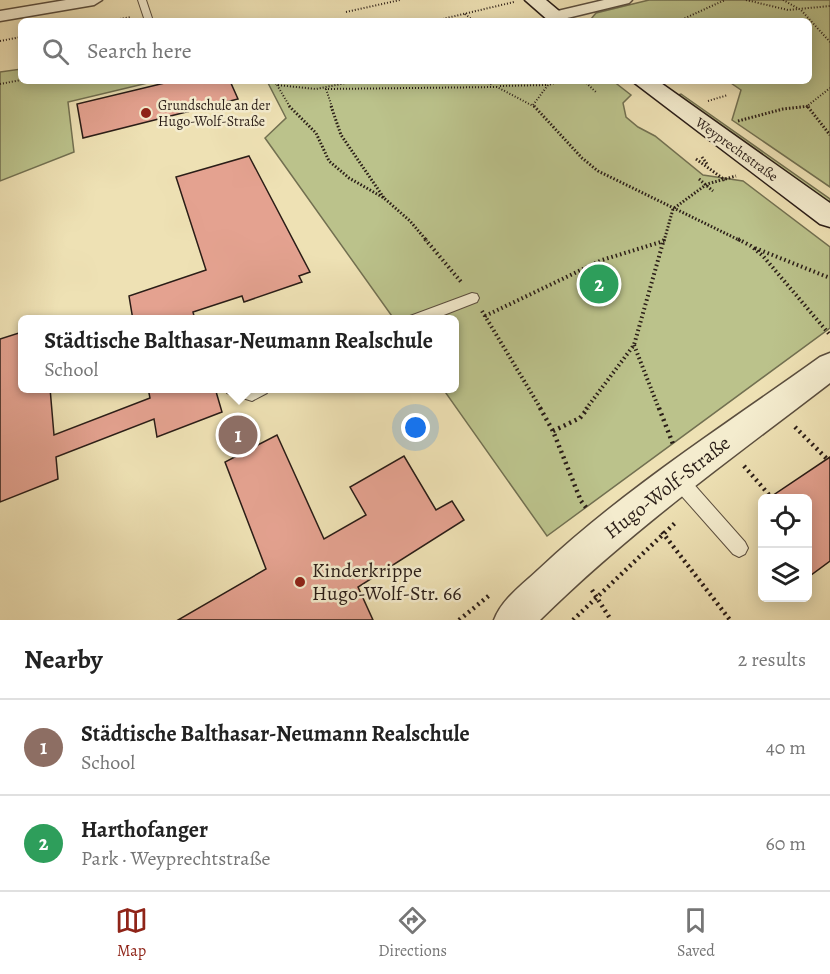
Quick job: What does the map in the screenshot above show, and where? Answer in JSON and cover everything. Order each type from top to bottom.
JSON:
[{"type":"street","points":[[0,16],[94,0]]},
{"type":"street","points":[[561,18],[624,0]]},
{"type":"street","points":[[526,1],[556,18]]},
{"type":"street","name":"Weyprechtstraße","points":[[648,84],[830,217]]},
{"type":"street","name":"Hugo-Wolf-Straße","points":[[513,620],[606,534],[642,505],[676,463],[830,366]]},
{"type":"lane","points":[[142,0],[148,18]]},
{"type":"lane","points":[[428,315],[472,298]]},
{"type":"lane","points":[[676,463],[739,548]]},
{"type":"path","points":[[346,12],[400,0]]},
{"type":"path","points":[[684,18],[723,0]]},
{"type":"path","points":[[746,0],[801,10],[830,6]]},
{"type":"path","points":[[783,0],[801,10],[808,18]]},
{"type":"path","points":[[447,18],[526,1]]},
{"type":"path","points":[[465,14],[470,18]]},
{"type":"path","points":[[812,22],[830,42]]},
{"type":"path","points":[[0,41],[18,38]]},
{"type":"path","points":[[0,84],[18,81]]},
{"type":"path","points":[[326,89],[345,84]]},
{"type":"path","points":[[490,84],[533,105],[582,158],[598,171],[751,246],[830,278]]},
{"type":"path","points":[[277,85],[301,91],[552,84]]},
{"type":"path","points":[[587,84],[597,93]]},
{"type":"path","points":[[277,85],[287,104],[316,133],[329,161],[349,178],[384,198]]},
{"type":"path","points":[[533,105],[548,85]]},
{"type":"path","points":[[729,123],[783,110],[808,107],[830,88]]},
{"type":"path","points":[[326,89],[341,135],[384,198],[418,230],[453,271],[516,364],[553,431],[581,501],[606,534]]},
{"type":"path","points":[[701,103],[728,95]]},
{"type":"path","points":[[808,107],[830,135]]},
{"type":"path","points":[[702,157],[707,165]]},
{"type":"path","points":[[696,159],[726,180]]},
{"type":"path","points":[[553,431],[580,418],[634,345],[673,209],[707,184],[743,173]]},
{"type":"path","points":[[699,179],[712,191]]},
{"type":"path","points":[[484,316],[602,260],[664,241]]},
{"type":"path","points":[[751,246],[771,263],[815,322],[830,335]]},
{"type":"path","points":[[634,345],[676,463]]},
{"type":"path","points":[[795,426],[827,459]]},
{"type":"path","points":[[743,465],[768,494]]},
{"type":"path","points":[[642,505],[730,620]]},
{"type":"path","points":[[585,579],[610,620]]},
{"type":"path","points":[[573,620],[596,597]]},
{"type":"green space","points":[[649,0],[830,0],[830,187],[732,120],[741,90],[732,84],[812,84],[812,18],[592,18],[596,13]]},
{"type":"green space","points":[[18,69],[18,84],[143,84],[68,102],[74,152],[0,181],[0,72]]},
{"type":"green space","points":[[269,84],[617,84],[631,95],[623,103],[626,117],[638,127],[655,136],[703,175],[743,181],[830,247],[830,328],[547,536],[446,393],[459,393],[459,315],[391,315],[265,138],[286,118]]},
{"type":"green space","points":[[681,94],[830,199],[830,206],[675,96]]},
{"type":"building","points":[[160,84],[231,84],[238,99],[83,138],[77,104]]},
{"type":"building","points":[[249,156],[310,272],[299,276],[302,282],[244,302],[242,296],[193,312],[194,315],[132,315],[129,296],[206,270],[176,177]]},
{"type":"building","points":[[18,333],[18,393],[50,393],[54,435],[150,398],[149,393],[216,393],[222,412],[157,437],[154,419],[56,457],[58,479],[0,502],[0,339]]},
{"type":"building","points":[[277,435],[324,539],[366,515],[350,487],[404,456],[436,510],[452,501],[464,520],[358,587],[373,620],[178,620],[266,569],[225,462]]},
{"type":"building","points":[[830,457],[830,561],[812,574],[812,494],[775,494]]},
{"type":"place","name":"Grundschule an der Hugo-Wolf-Straße","points":[[146,113]]},
{"type":"place","name":"Harthofanger","points":[[599,284]]},
{"type":"place","name":"Städtische Balthasar-Neumann Realschule","points":[[238,435]]},
{"type":"place","name":"Kinderkrippe Hugo-Wolf-Str. 66","points":[[300,582]]}]
